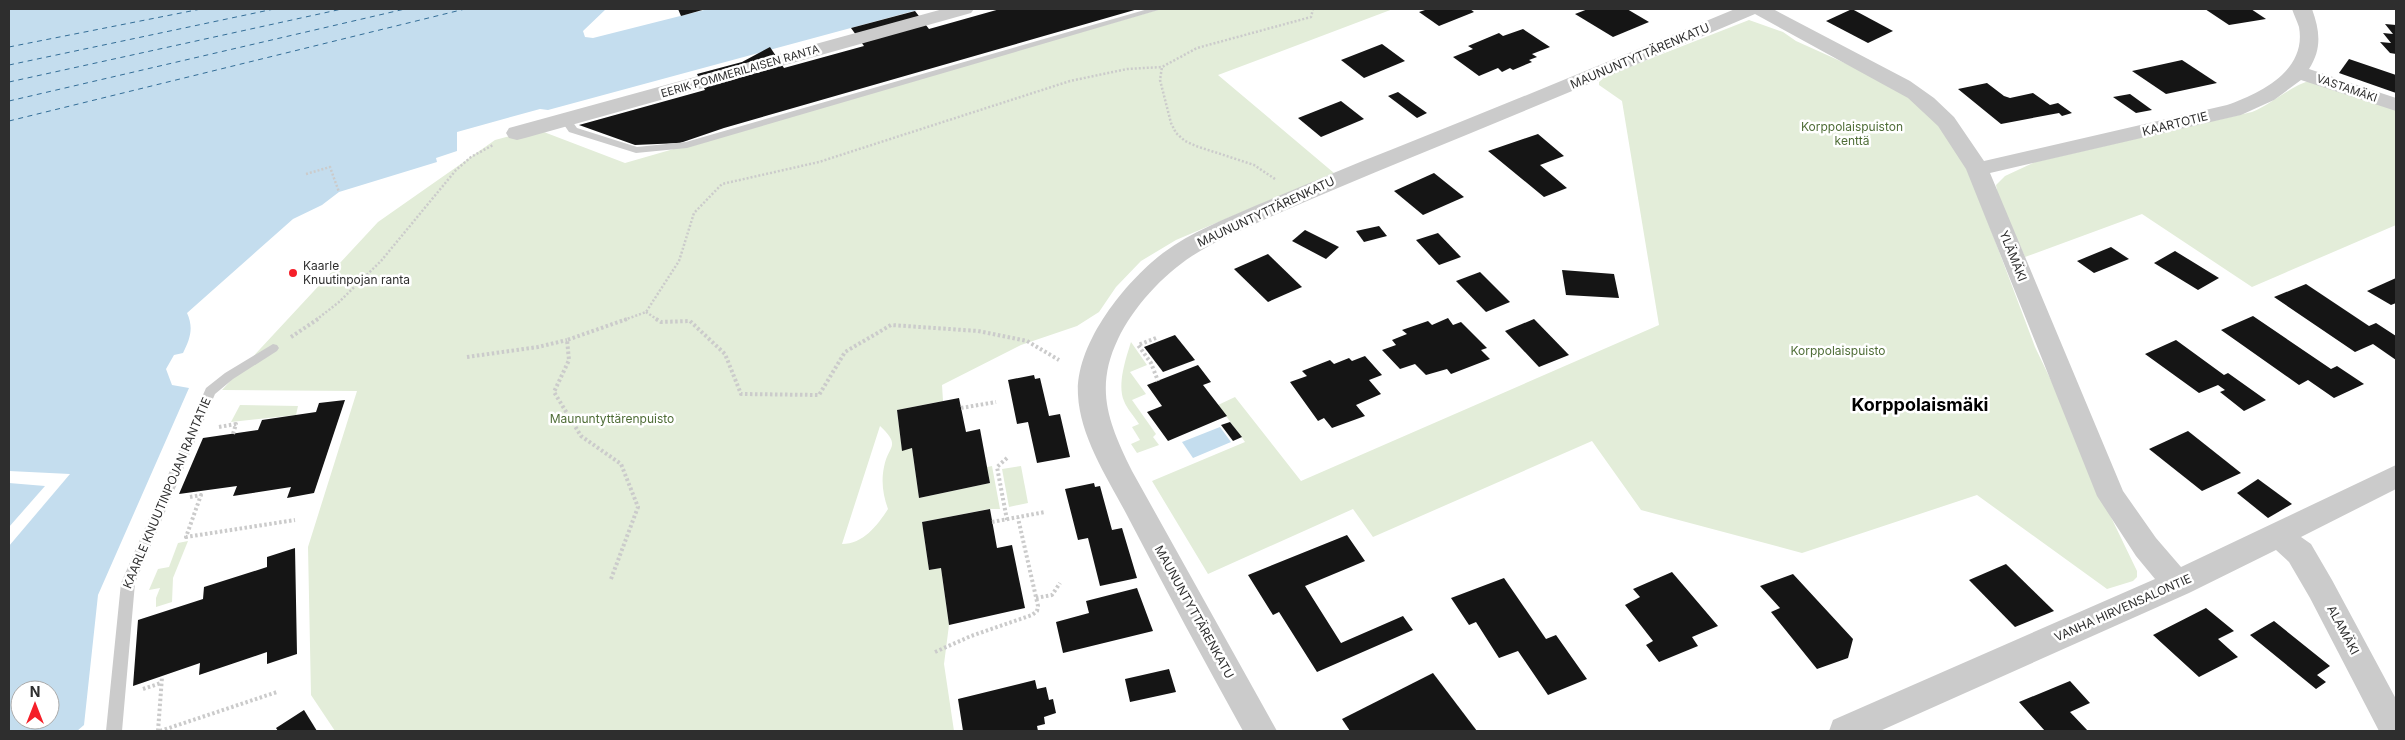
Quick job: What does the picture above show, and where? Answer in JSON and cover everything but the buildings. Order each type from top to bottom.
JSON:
[{"type":"street","name":"EERIK POMMERILAISEN RANTA","points":[[517,133],[964,9]]},
{"type":"street","name":"MAUNUNTYTTÄRENKATU","points":[[1260,731],[1182,592],[1119,472],[1098,425],[1091,393],[1092,377],[1102,346],[1109,332],[1134,297],[1156,272],[1192,246],[1298,196],[1751,9]]},
{"type":"street","name":"YLÄMÄKI","points":[[1759,9],[1885,75],[1921,97],[1953,128],[1977,169],[2111,496],[2146,547],[2178,584]]},
{"type":"street","name":"KAARTOTIE","points":[[1977,169],[2138,134],[2245,107],[2261,99],[2298,72],[2307,57],[2311,43],[2310,31],[2302,9]]},
{"type":"street","name":"VASTAMÄKI","points":[[2298,72],[2396,105]]},
{"type":"street","name":"VANHA HIRVENSALONTIE","points":[[1845,731],[2178,584],[2280,536],[2396,476]]},
{"type":"street","name":"ALAMÄKI","points":[[2280,536],[2300,553],[2321,588],[2396,731]]},
{"type":"lane","points":[[565,119],[573,130],[636,150],[687,145],[1157,9]]},
{"type":"lane","name":"KAARLE KNUUTINPOJAN RANTATIE","points":[[114,731],[124,600],[128,583],[210,391],[229,376],[273,348]]},
{"type":"path","points":[[467,357],[538,347],[567,340],[646,312],[679,261],[694,214],[722,184],[819,162],[1070,81],[1112,70],[1140,66],[1162,67],[1177,55],[1196,46],[1235,35],[1294,24],[1312,17],[1313,9]]},
{"type":"path","points":[[1162,67],[1160,80],[1170,123],[1176,133],[1185,141],[1196,146],[1254,164],[1298,196]]},
{"type":"path","points":[[273,348],[334,306],[376,268],[463,162],[517,133]]},
{"type":"path","points":[[306,174],[330,167],[338,192]]},
{"type":"path","points":[[646,312],[661,322],[690,321],[725,354],[741,394],[819,394],[845,352],[891,325],[978,331],[1027,341],[1059,360]]},
{"type":"path","points":[[1156,338],[1138,345],[1151,363],[1158,381]]},
{"type":"path","points":[[567,340],[569,360],[554,392],[581,436],[621,464],[638,507],[611,579]]},
{"type":"path","points":[[961,408],[996,402]]},
{"type":"path","points":[[214,428],[236,424],[233,434]]},
{"type":"path","points":[[1007,458],[997,467],[1007,520]]},
{"type":"path","points":[[189,497],[202,493],[186,537],[295,520]]},
{"type":"path","points":[[992,522],[1045,512]]},
{"type":"path","points":[[935,652],[971,636],[1032,615],[1037,610],[1018,518]]},
{"type":"path","points":[[1036,598],[1052,594],[1060,583]]},
{"type":"path","points":[[162,676],[159,731],[277,692]]},
{"type":"path","points":[[144,688],[161,683]]},
{"type":"green space","name":"Maununtyttärenpuisto","points":[[1161,9],[1393,9],[1218,75],[1334,173],[1176,240],[1141,261],[1116,287],[1099,312],[1077,326],[1021,345],[942,385],[943,401],[897,410],[902,450],[912,448],[919,498],[990,483],[987,467],[992,466],[1000,509],[989,509],[922,522],[929,570],[941,568],[949,625],[944,664],[954,731],[335,731],[311,695],[308,547],[357,391],[222,390],[378,222],[495,140],[536,129],[625,163]],"holes":[[[880,426],[892,442],[884,467],[883,478],[884,494],[888,509],[869,533],[856,541],[842,544]]]},
{"type":"green space","name":"Korppolaispuisto","points":[[1749,20],[1783,32],[1796,41],[1889,83],[1934,117],[1968,169],[2035,347],[2058,395],[2094,482],[2137,571],[2137,577],[2133,581],[2107,589],[1977,495],[1802,553],[1641,510],[1592,441],[1373,537],[1353,509],[1208,574],[1152,481],[1245,442],[1218,405],[1235,397],[1301,481],[1659,325],[1622,101],[1599,85],[1599,82],[1606,76]]},
{"type":"green space","points":[[2312,80],[2396,110],[2396,225],[2252,287],[2142,214],[2025,257],[1998,196],[1996,185],[2005,176],[2035,162],[2252,112],[2296,86]]},
{"type":"green space","points":[[1131,342],[1147,365],[1130,372],[1146,394],[1132,400],[1156,434],[1153,437],[1159,445],[1137,453],[1131,444],[1140,440],[1132,427],[1139,424],[1125,404],[1121,387],[1123,371]]},
{"type":"green space","points":[[240,405],[298,406],[296,415],[231,422]]},
{"type":"green space","points":[[1021,466],[1028,503],[1009,507],[1002,469]]},
{"type":"green space","points":[[188,541],[173,578],[172,602],[156,607],[156,598],[160,588],[149,590],[158,569],[169,567],[178,543]]},
{"type":"water","points":[[9,9],[606,9],[583,31],[585,37],[593,38],[708,9],[921,9],[548,110],[540,109],[457,132],[457,151],[436,158],[437,162],[339,192],[322,205],[293,219],[187,313],[191,329],[188,343],[183,353],[174,355],[166,369],[172,385],[189,388],[98,595],[84,725],[77,731],[9,731]]},
{"type":"water","points":[[1220,427],[1231,442],[1193,458],[1182,442]]},
{"type":"pier","points":[[9,471],[70,474],[9,546],[9,527],[45,486],[9,483]]},
{"type":"ferry route","points":[[9,47],[201,9]]},
{"type":"ferry route","points":[[9,65],[274,9]]},
{"type":"ferry route","points":[[9,82],[342,9]]},
{"type":"ferry route","points":[[9,101],[405,9]]},
{"type":"ferry route","points":[[9,121],[465,9]]},
{"type":"place","name":"Kaarle Knuutinpojan ranta","points":[[293,273]]},
{"type":"district","name":"Korppolaismäki","points":[[1920,405]]},
{"type":"park label","name":"Korppolaispuiston kenttä","points":[[1852,134]]}]
